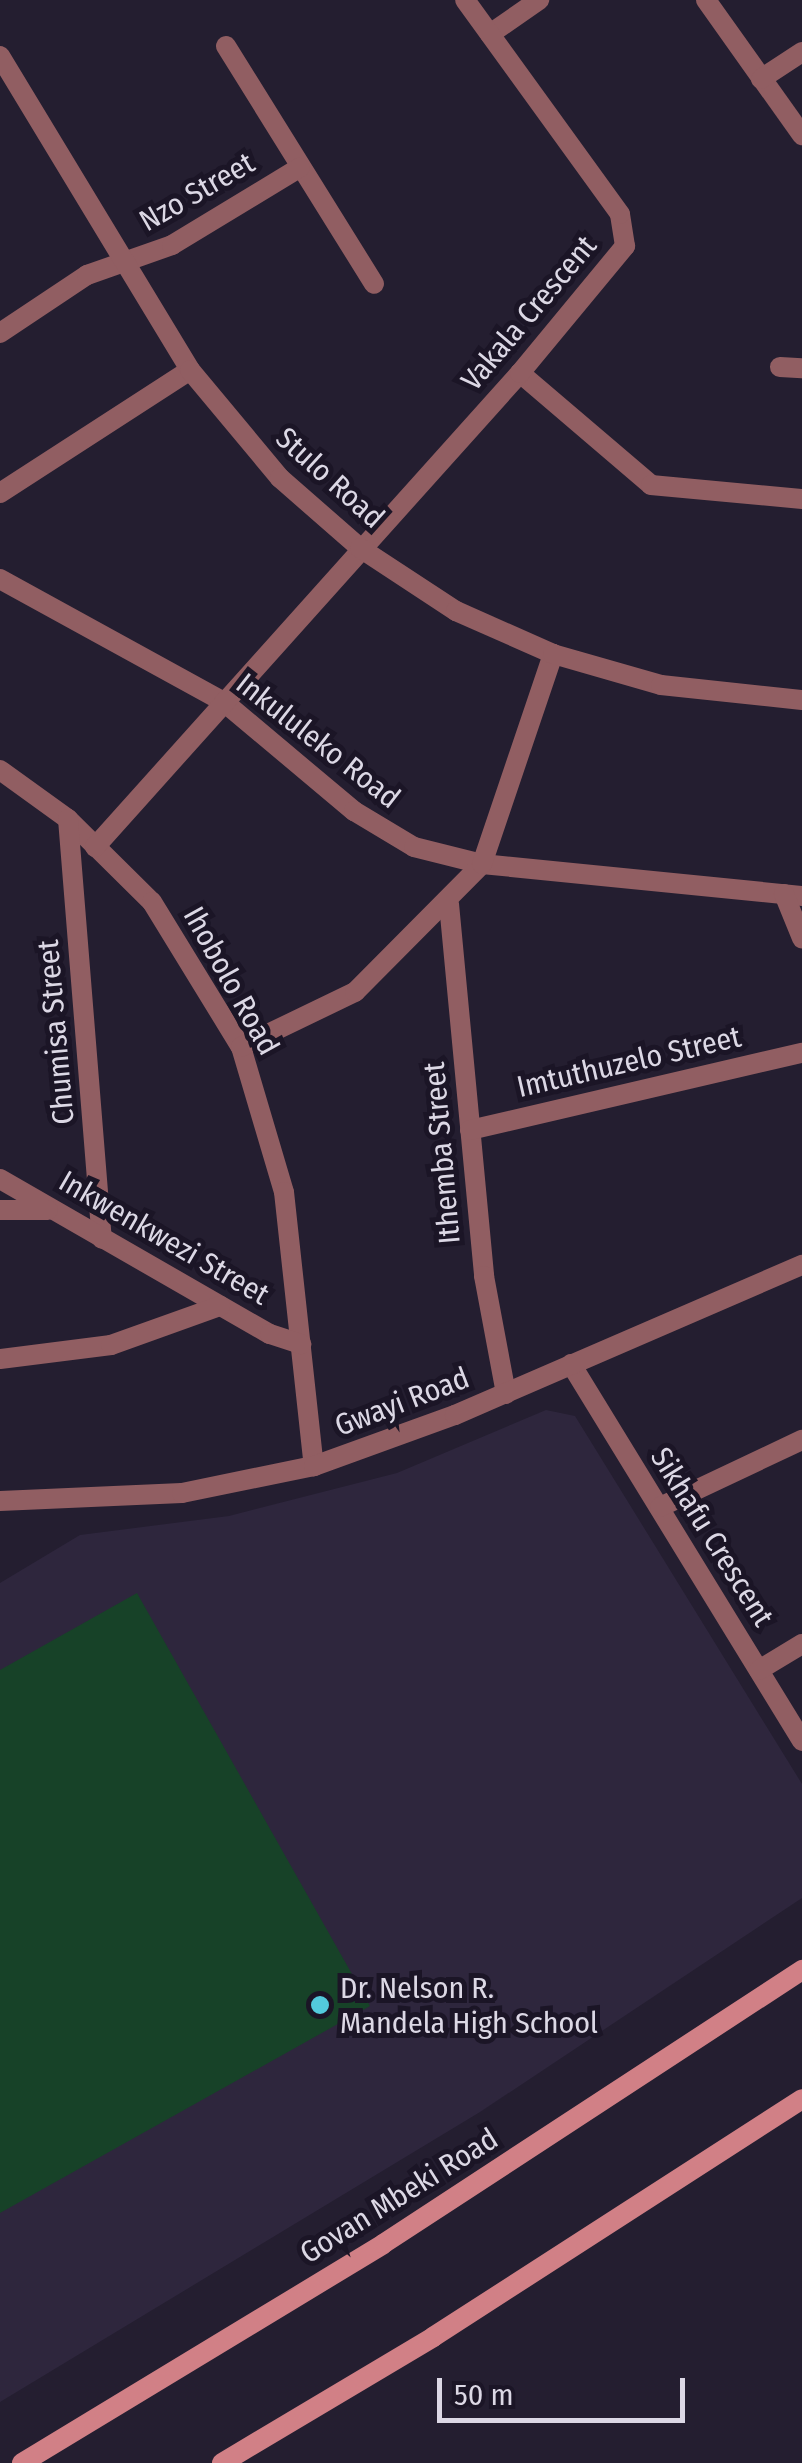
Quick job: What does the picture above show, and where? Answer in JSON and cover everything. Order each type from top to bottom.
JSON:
[{"type":"main road","name":"Govan Mbeki Road","points":[[22,2463],[382,2244],[802,1970]]},
{"type":"main road","points":[[222,2463],[432,2337],[802,2099]]},
{"type":"street","name":"Vakala Crescent","points":[[95,846],[618,260],[624,226],[465,0]]},
{"type":"street","points":[[490,34],[539,0]]},
{"type":"street","points":[[706,0],[802,135]]},
{"type":"street","name":"Nzo Street","points":[[226,46],[374,284]]},
{"type":"street","points":[[761,79],[802,52]]},
{"type":"street","name":"Stulo Road","points":[[0,56],[190,370],[269,466],[360,548],[456,611],[553,654],[661,684],[802,700]]},
{"type":"street","name":"Nzo Street","points":[[0,333],[87,275],[172,244],[299,168]]},
{"type":"street","points":[[780,366],[802,368]]},
{"type":"street","points":[[0,494],[190,370]]},
{"type":"street","points":[[520,374],[651,486],[802,499]]},
{"type":"street","name":"Inkululeko Road","points":[[0,579],[224,702],[388,834],[482,864],[793,895]]},
{"type":"street","points":[[240,1047],[355,992],[449,904],[482,864],[553,654]]},
{"type":"street","name":"Ihobolo Road","points":[[0,770],[68,819],[183,945],[240,1047],[284,1192],[314,1466]]},
{"type":"street","name":"Chumisa Street","points":[[68,819],[102,1239]]},
{"type":"street","points":[[793,895],[802,938]]},
{"type":"street","name":"Ithemba Street","points":[[449,904],[484,1276],[506,1394]]},
{"type":"street","name":"Imtuthuzelo Street","points":[[470,1130],[802,1053]]},
{"type":"street","name":"Inkwenkwezi Street","points":[[0,1179],[220,1306],[301,1344]]},
{"type":"street","points":[[0,1210],[53,1210]]},
{"type":"street","name":"Gwayi Road","points":[[0,1501],[182,1493],[314,1466],[506,1394],[802,1265]]},
{"type":"street","points":[[0,1359],[111,1346],[220,1306]]},
{"type":"street","name":"Sikhafu Crescent","points":[[571,1364],[802,1741]]},
{"type":"street","points":[[660,1507],[802,1440]]},
{"type":"street","points":[[759,1670],[802,1644]]},
{"type":"shaded area","name":"Dr. Nelson R. Mandela High School","points":[[546,1410],[575,1416],[802,1784],[802,1898],[480,2112],[0,2402],[0,1583],[80,1535],[229,1516],[397,1473]]},
{"type":"green space","points":[[137,1593],[370,2006],[0,2213],[0,1670]]},
{"type":"place","name":"Dr. Nelson R. Mandela High School","points":[[320,2005]]}]
